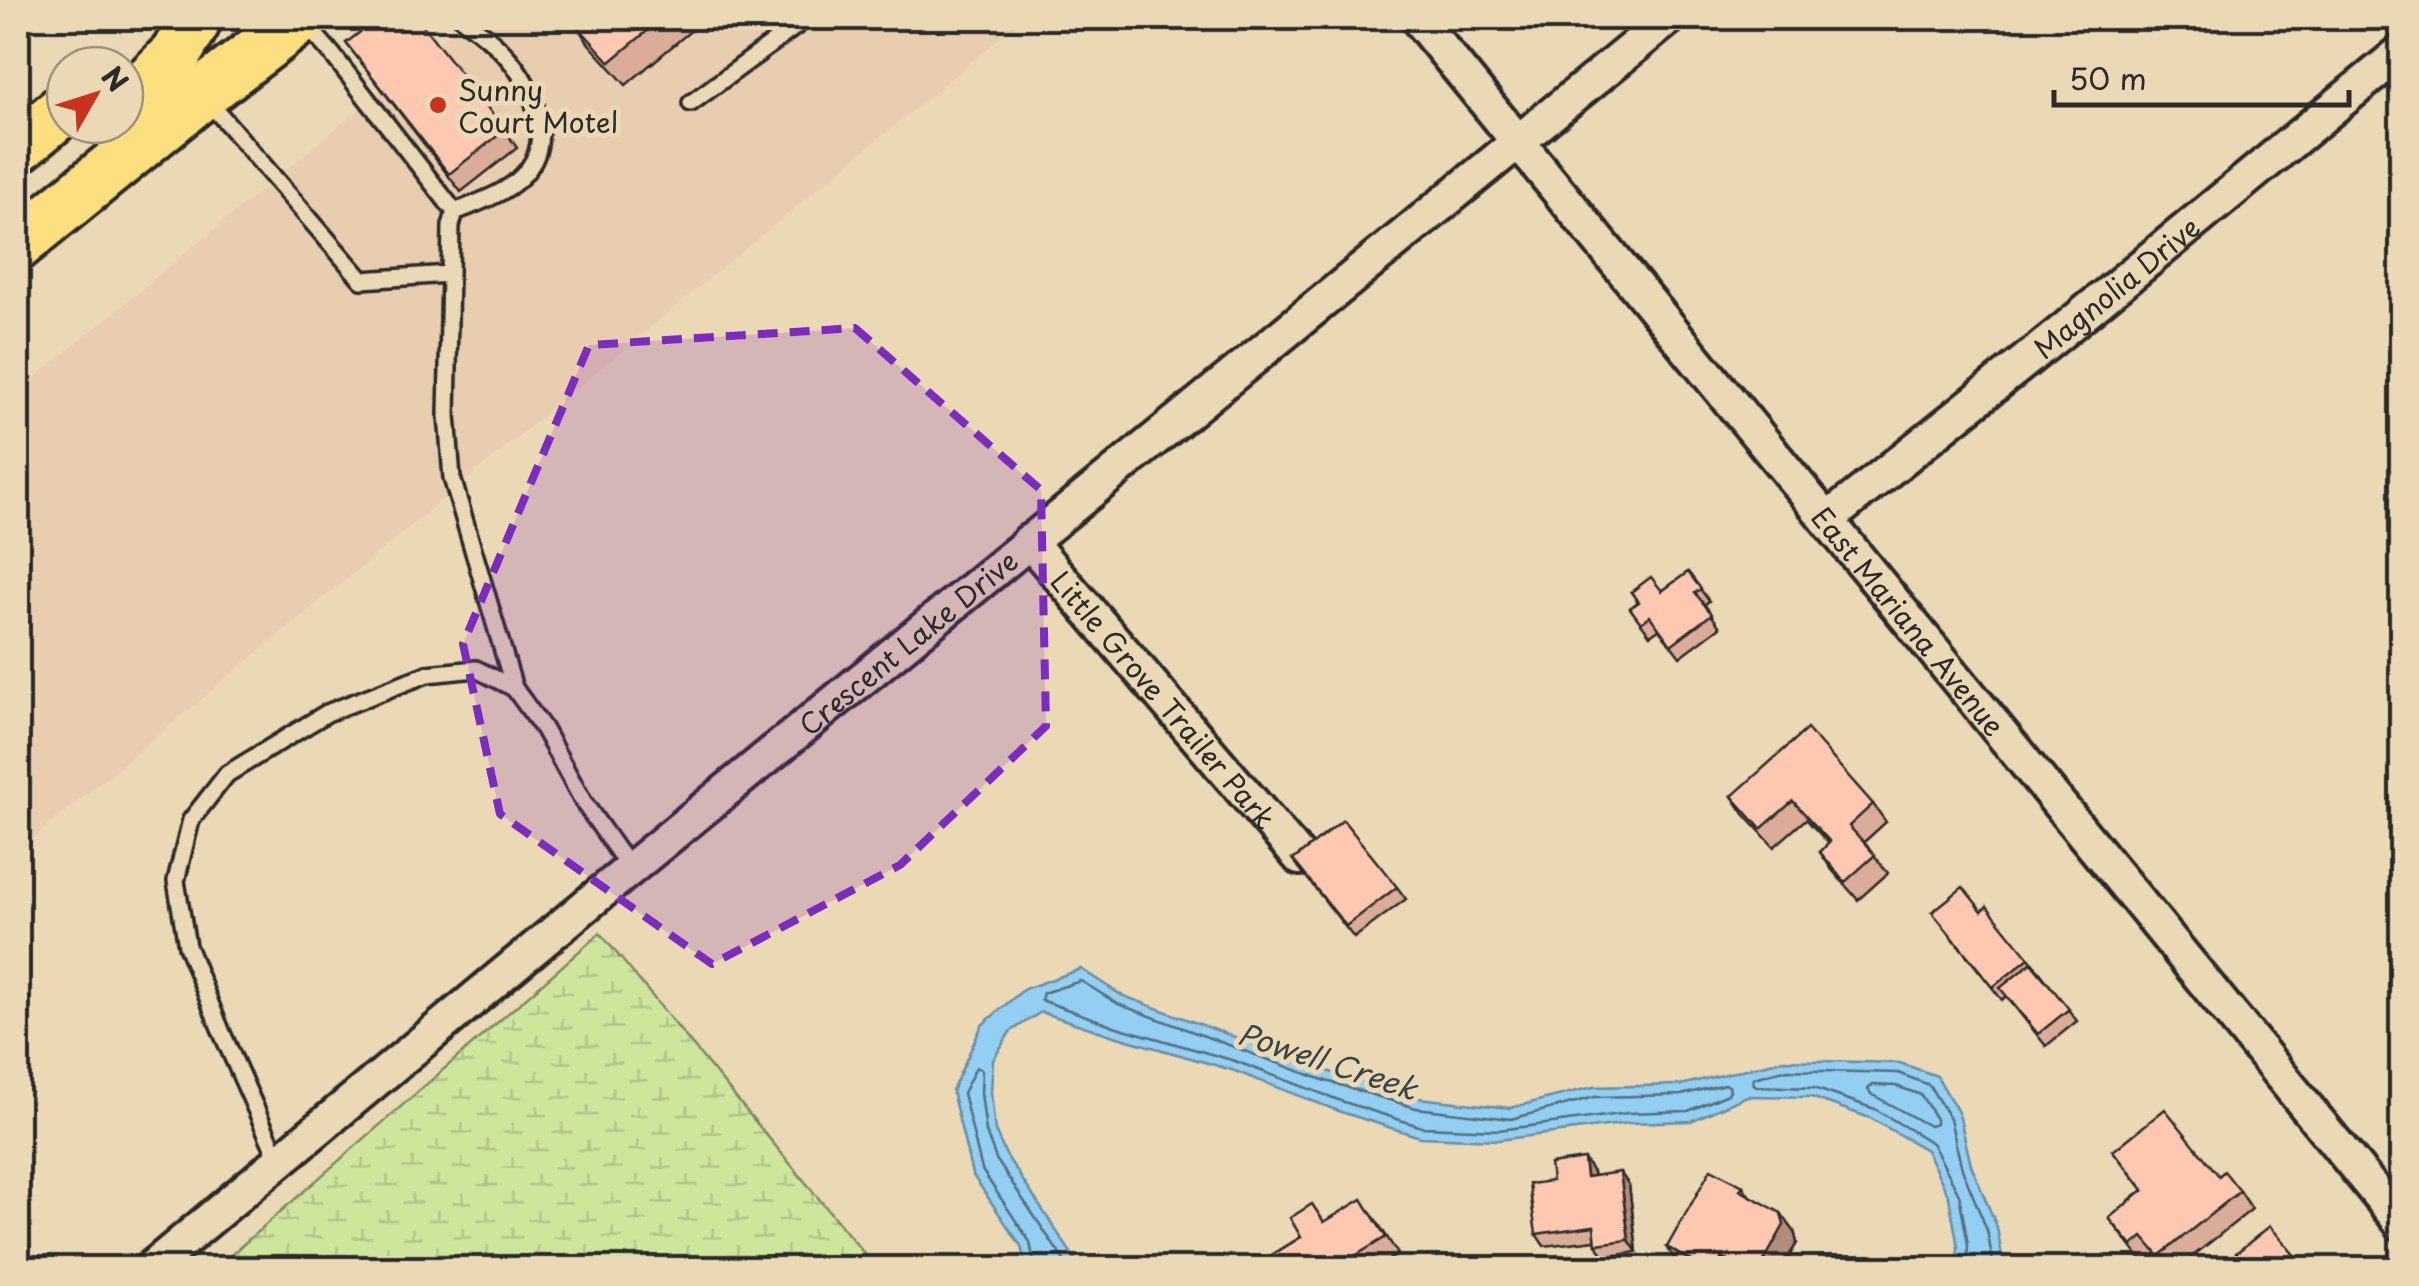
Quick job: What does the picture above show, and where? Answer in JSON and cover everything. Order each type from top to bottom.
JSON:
[{"type":"main road","points":[[141,45],[174,18]]},
{"type":"main road","points":[[145,85],[176,54],[195,18]]},
{"type":"main road","points":[[18,244],[301,18]]},
{"type":"main road","points":[[18,191],[25,174],[21,145],[45,125]]},
{"type":"main road","points":[[95,181],[100,145]]},
{"type":"street","name":"East Mariana Avenue","points":[[1417,18],[2402,1224]]},
{"type":"street","name":"Crescent Lake Drive","points":[[150,1268],[590,902],[1669,18]]},
{"type":"street","name":"Magnolia Drive","points":[[1828,520],[2402,51]]},
{"type":"street","name":"Little Grove Trailer Park","points":[[1029,541],[1300,858]]},
{"type":"lane","points":[[301,18],[455,212]]},
{"type":"lane","points":[[455,212],[496,195],[531,167],[539,144],[540,124],[513,62],[462,18]]},
{"type":"lane","points":[[691,103],[807,18]]},
{"type":"lane","points":[[202,94],[362,280],[449,274]]},
{"type":"lane","points":[[455,212],[449,274],[447,415],[452,478],[514,688],[543,728],[584,803],[631,870]]},
{"type":"lane","points":[[279,1161],[187,946],[176,881],[191,820],[227,774],[327,713],[427,674],[476,670],[514,688]]},
{"type":"highlighted area","points":[[855,328],[1041,490],[1046,726],[900,865],[712,964],[500,814],[463,644],[589,345]]},
{"type":"shaded area","points":[[469,18],[1024,18],[18,851],[18,392]]},
{"type":"green space","points":[[600,933],[876,1268],[216,1268]]},
{"type":"water","points":[[1081,969],[1121,995],[1327,1071],[1418,1098],[1510,1108],[1593,1087],[1681,1085],[1782,1060],[1900,1063],[1937,1076],[1959,1114],[1971,1165],[1997,1227],[2004,1268],[1957,1268],[1958,1247],[1949,1197],[1926,1150],[1870,1118],[1811,1097],[1747,1096],[1691,1121],[1629,1123],[1499,1140],[1420,1137],[1232,1070],[1041,1012],[1010,1032],[993,1060],[995,1131],[1006,1155],[1081,1268],[1026,1268],[1021,1246],[972,1174],[952,1091],[982,1025],[1024,989]]},
{"type":"building","name":"Sunny Court Motel","points":[[378,18],[417,18],[505,130],[449,174],[346,43]]},
{"type":"building","points":[[663,18],[610,62],[573,21]]},
{"type":"building","points":[[1688,572],[1701,589],[1695,593],[1712,614],[1671,645],[1650,616],[1641,623],[1630,608],[1639,602],[1631,592],[1651,577],[1662,591]]},
{"type":"building","points":[[1807,729],[1873,804],[1849,826],[1875,855],[1845,882],[1820,852],[1830,842],[1793,801],[1761,829],[1732,796]]},
{"type":"building","points":[[1343,820],[1397,887],[1346,926],[1293,860]]},
{"type":"building","points":[[1963,887],[1982,911],[1987,906],[2029,958],[1993,987],[1932,912]]},
{"type":"building","points":[[2031,963],[2069,1009],[2038,1034],[2000,988]]},
{"type":"building","points":[[2165,1109],[2219,1176],[2224,1171],[2240,1191],[2159,1256],[2143,1237],[2132,1246],[2109,1218],[2144,1190],[2113,1151]]},
{"type":"building","points":[[1584,1159],[1586,1177],[1620,1172],[1629,1240],[1596,1244],[1594,1226],[1536,1234],[1529,1184],[1552,1181],[1550,1164]]},
{"type":"building","points":[[1711,1169],[1781,1213],[1784,1225],[1760,1268],[1741,1268],[1722,1258],[1716,1268],[1705,1268],[1667,1247]]},
{"type":"building","points":[[1362,1199],[1386,1237],[1335,1268],[1251,1268],[1301,1237],[1290,1218],[1312,1204],[1324,1222]]},
{"type":"building","points":[[2270,1226],[2305,1268],[2249,1268],[2236,1253]]},
{"type":"place","name":"Sunny Court Motel","points":[[438,105]]},
{"type":"water label","name":"Powell Creek","points":[[1328,1060]]}]
